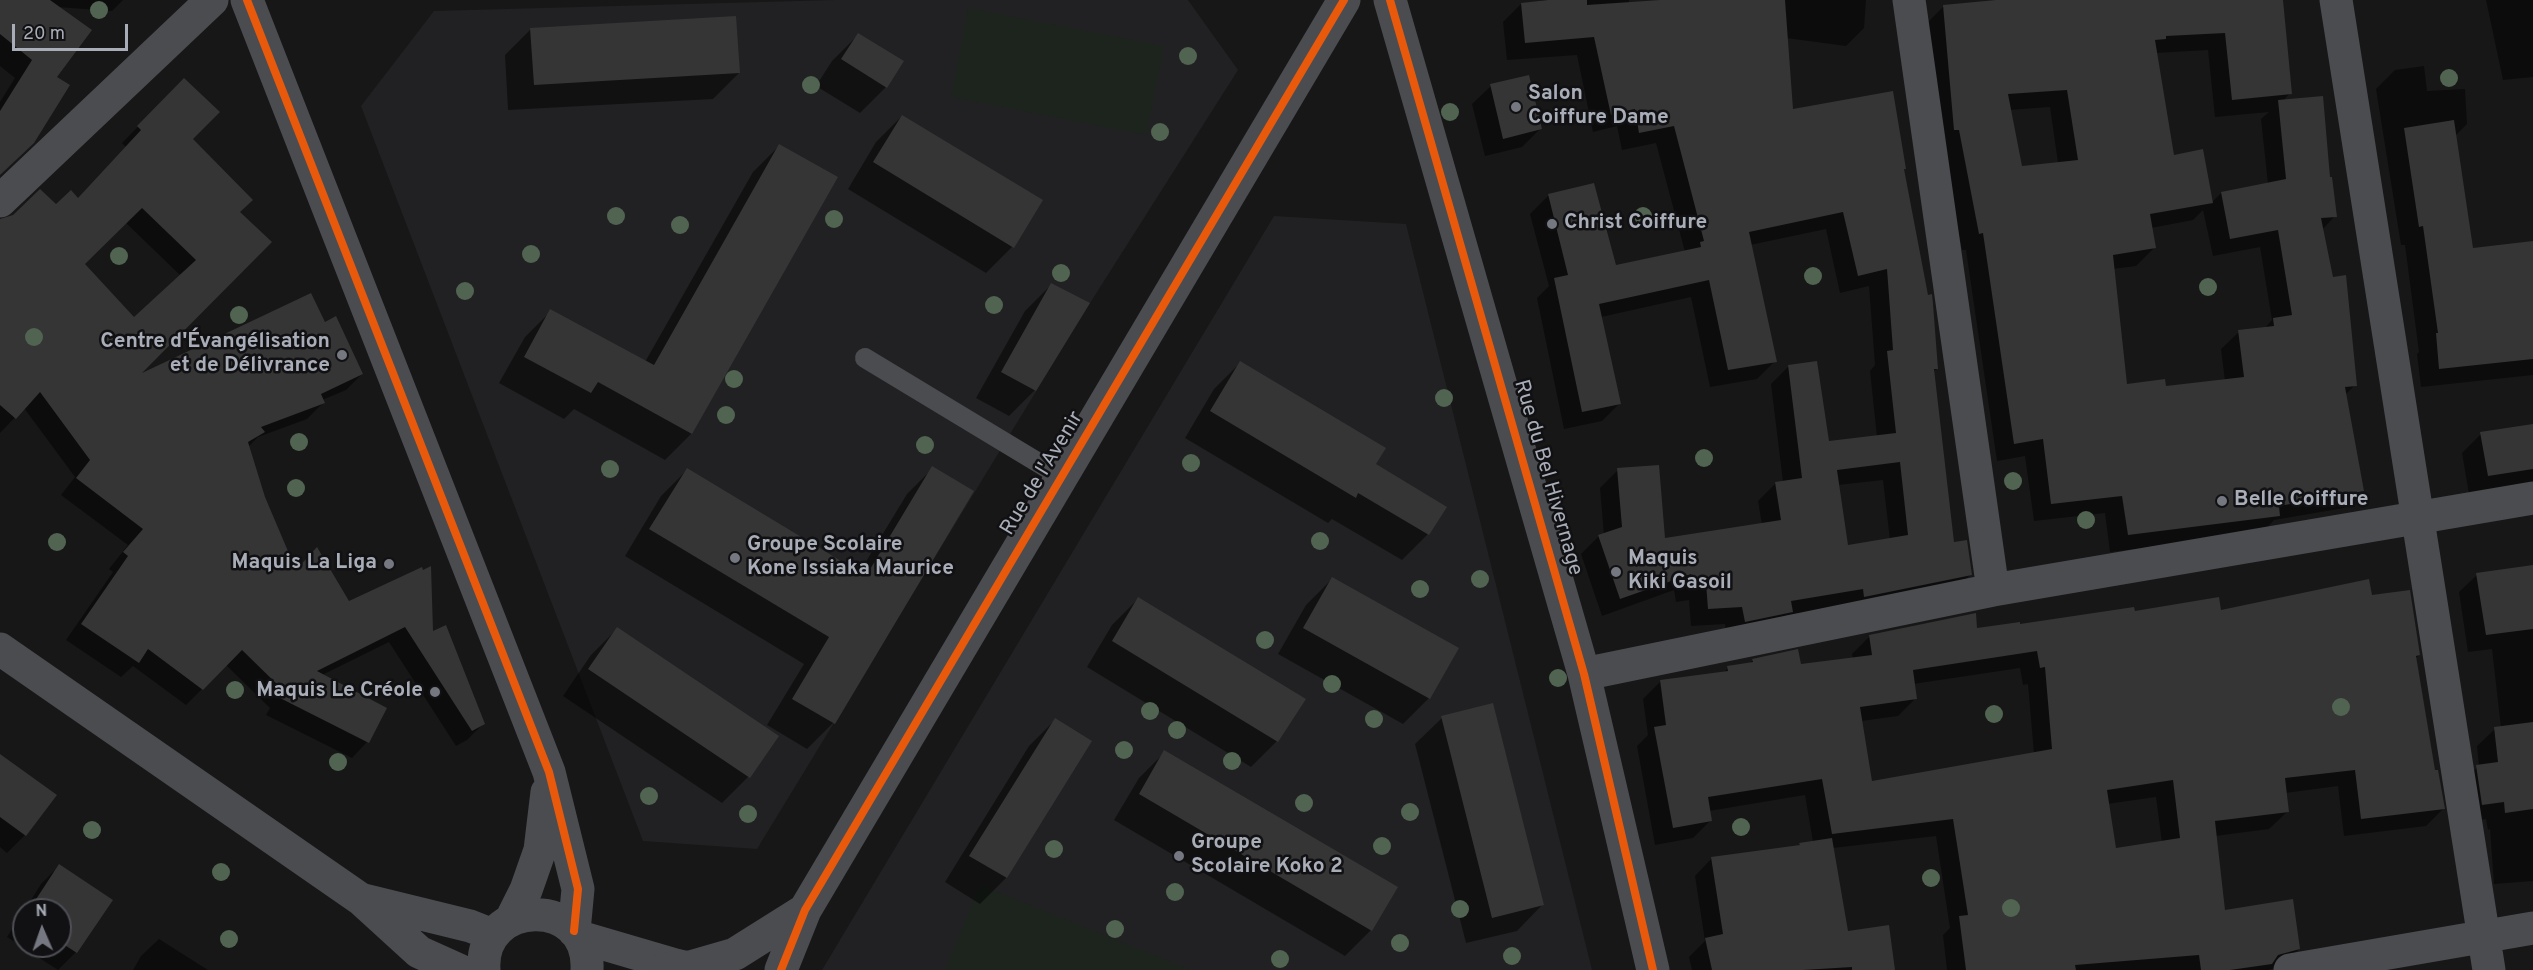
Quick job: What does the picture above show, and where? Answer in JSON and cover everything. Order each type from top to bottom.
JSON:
[{"type":"street","points":[[0,201],[212,0]]},
{"type":"street","points":[[247,0],[549,772],[578,889],[577,934],[588,957],[587,970]]},
{"type":"street","name":"Rue de l'Avenir","points":[[781,970],[805,910],[1344,0]]},
{"type":"street","name":"Rue du Bel Hivernage","points":[[1390,0],[1584,674],[1653,970]]},
{"type":"street","points":[[1908,0],[1993,590]]},
{"type":"street","points":[[2336,0],[2489,970]]},
{"type":"street","points":[[1584,674],[1993,590],[2533,498]]},
{"type":"street","points":[[0,649],[362,900],[419,952],[459,970]]},
{"type":"street","points":[[484,970],[487,948],[526,890],[540,850],[549,772]]},
{"type":"street","points":[[362,900],[470,926],[502,927],[527,914],[544,914],[560,920],[577,934],[682,968]]},
{"type":"street","name":"Rue de l'Avenir","points":[[682,968],[735,954],[805,910]]},
{"type":"street","points":[[2290,970],[2533,928]]},
{"type":"lane","points":[[865,358],[1062,477]]},
{"type":"shaded area","name":"Groupe Scolaire Kone Issiaka Maurice","points":[[834,0],[1188,0],[1238,70],[1090,303],[757,849],[643,841],[361,106],[434,11]]},
{"type":"shaded area","points":[[968,8],[1164,46],[1146,135],[951,97]]},
{"type":"shaded area","points":[[1274,216],[1406,224],[1592,970],[822,970]]},
{"type":"shaded area","points":[[980,885],[1191,970],[945,970]]},
{"type":"building","points":[[0,0],[50,0],[92,30],[57,77],[70,85],[34,143],[0,175],[0,111],[32,60],[0,34]]},
{"type":"building","points":[[1587,0],[1587,5],[1660,0],[1785,0],[1793,109],[1893,91],[1906,169],[1904,169],[1928,295],[1932,294],[1938,369],[1934,369],[1954,542],[1967,540],[1972,575],[1864,597],[1863,589],[1791,601],[1793,612],[1745,622],[1742,607],[1708,609],[1706,583],[1693,585],[1691,574],[1620,599],[1598,535],[1622,527],[1617,468],[1659,465],[1665,538],[1781,520],[1775,482],[1802,478],[1788,365],[1817,361],[1829,441],[1896,433],[1887,351],[1893,350],[1887,269],[1858,276],[1843,212],[1749,232],[1777,362],[1728,370],[1709,280],[1599,304],[1621,404],[1582,412],[1554,278],[1568,275],[1548,194],[1594,183],[1616,265],[1701,247],[1700,242],[1704,241],[1674,126],[1639,133],[1635,109],[1611,115],[1594,37],[1525,43],[1521,3]],"holes":[[[1900,462],[1908,535],[1848,545],[1837,470]]]},
{"type":"building","points":[[1996,0],[2283,0],[2292,94],[2232,100],[2225,33],[2166,36],[2166,39],[2155,40],[2174,155],[2203,149],[2213,203],[2150,214],[2156,248],[2113,255],[2127,384],[2165,379],[2166,386],[2244,377],[2238,330],[2274,326],[2273,318],[2292,315],[2278,230],[2230,239],[2221,192],[2286,179],[2278,100],[2323,96],[2330,177],[2332,177],[2337,217],[2321,218],[2333,277],[2346,275],[2357,386],[2345,387],[2364,491],[2279,506],[2280,516],[2128,535],[2122,496],[2051,504],[2043,439],[2014,444],[1983,233],[1979,234],[1959,130],[1954,130],[1943,5]],"holes":[[[2067,90],[2078,160],[2022,166],[2008,94]]]},
{"type":"building","points":[[736,16],[740,73],[534,85],[530,28]]},
{"type":"building","points":[[858,33],[904,61],[887,88],[841,59]]},
{"type":"building","name":"Salon Coiffure Dame","points":[[1529,75],[1542,129],[1503,139],[1490,84]]},
{"type":"building","points":[[184,78],[220,112],[193,139],[253,200],[240,212],[272,242],[142,373],[311,293],[325,322],[336,316],[363,374],[321,394],[325,403],[261,427],[265,432],[248,442],[265,497],[296,570],[317,547],[349,601],[422,567],[423,570],[431,566],[433,631],[446,625],[485,724],[472,731],[405,627],[317,671],[387,708],[369,743],[280,698],[285,692],[242,650],[203,690],[148,649],[139,663],[81,624],[128,556],[123,552],[143,529],[76,478],[90,460],[40,392],[16,419],[0,405],[0,219],[13,215],[40,189],[56,204],[71,190],[78,198],[141,130],[137,126]],"holes":[[[142,208],[196,260],[134,317],[85,264]]]},
{"type":"building","points":[[902,115],[1043,200],[1014,248],[873,162]]},
{"type":"building","points":[[2454,120],[2473,248],[2533,241],[2533,359],[2439,369],[2436,333],[2438,333],[2423,226],[2419,227],[2404,128]]},
{"type":"building","points":[[779,144],[838,177],[692,434],[598,382],[591,393],[524,357],[550,309],[654,365]]},
{"type":"building","points":[[1051,283],[1090,303],[1036,391],[1001,372]]},
{"type":"building","points":[[1240,361],[1386,448],[1376,464],[1447,507],[1429,535],[1358,493],[1356,498],[1210,411]]},
{"type":"building","points":[[2533,424],[2533,469],[2488,476],[2480,432]]},
{"type":"building","points":[[932,466],[974,491],[835,724],[792,699],[829,637],[649,529],[687,468],[866,576]]},
{"type":"building","points":[[2533,565],[2533,629],[2486,635],[2476,573]]},
{"type":"building","points":[[1332,577],[1459,648],[1430,699],[1303,628]]},
{"type":"building","points":[[2369,579],[2372,595],[2410,590],[2420,655],[2416,656],[2435,770],[2438,770],[2445,809],[2361,819],[2355,770],[2285,778],[2289,812],[2215,821],[2225,910],[2293,899],[2300,949],[2278,955],[2272,964],[2230,970],[2201,970],[2199,955],[2075,965],[2076,970],[1966,970],[1959,916],[1968,915],[1953,819],[1832,834],[1822,779],[1708,797],[1712,821],[1673,828],[1654,727],[1666,725],[1660,680],[1728,671],[1727,666],[1753,662],[1752,659],[1798,649],[1801,664],[1872,655],[1869,635],[1976,613],[1977,628],[2134,607],[2135,611],[2219,597],[2221,610]],"holes":[[[2037,651],[2040,668],[2045,667],[2052,749],[1872,781],[1860,707],[1917,699],[1913,670]],[[2173,780],[2180,838],[2116,848],[2107,790]]]},
{"type":"building","points":[[1138,597],[1306,699],[1278,742],[1112,641]]},
{"type":"building","points":[[617,627],[779,736],[750,778],[588,669]]},
{"type":"building","points":[[1493,703],[1544,905],[1492,918],[1441,716]]},
{"type":"building","points":[[1055,718],[1092,741],[1007,878],[969,856]]},
{"type":"building","points":[[2533,722],[2533,809],[2505,813],[2504,802],[2482,805],[2476,765],[2498,762],[2494,727]]},
{"type":"building","points":[[1164,750],[1398,887],[1372,931],[1139,794]]},
{"type":"building","points":[[0,754],[57,795],[26,836],[0,817]]},
{"type":"building","points":[[1832,838],[1848,931],[1889,925],[1895,970],[1852,970],[1852,967],[1803,970],[1712,970],[1705,938],[1723,934],[1711,857],[1800,845],[1799,843]]},
{"type":"building","points":[[59,864],[113,900],[77,953],[72,950],[72,898],[37,898]]},
{"type":"cycle path","points":[[247,0],[549,772],[578,889],[574,931]]},
{"type":"cycle path","points":[[781,970],[805,910],[1344,0]]},
{"type":"cycle path","points":[[1390,0],[1584,674],[1653,970]]},
{"type":"place","name":"Salon Coiffure Dame","points":[[1516,107]]},
{"type":"place","name":"Christ Coiffure","points":[[1552,224]]},
{"type":"place","name":"Centre d'Évangélisation et de Délivrance","points":[[342,355]]},
{"type":"place","name":"Belle Coiffure","points":[[2222,501]]},
{"type":"place","name":"Groupe Scolaire Kone Issiaka Maurice","points":[[735,558]]},
{"type":"place","name":"Maquis La Liga","points":[[389,564]]},
{"type":"place","name":"Maquis Kiki Gasoil","points":[[1616,572]]},
{"type":"place","name":"Maquis Le Créole","points":[[435,692]]},
{"type":"place","name":"Groupe Scolaire Koko 2","points":[[1179,856]]}]
